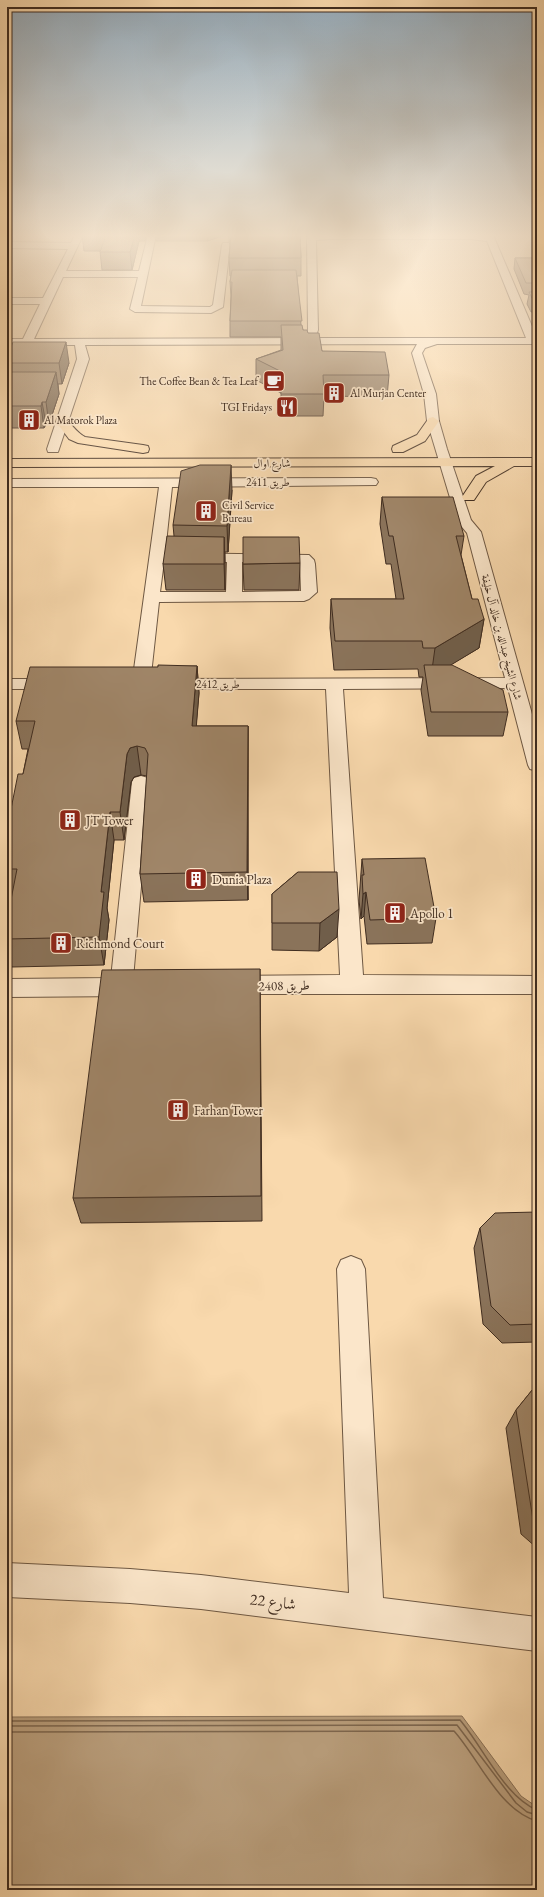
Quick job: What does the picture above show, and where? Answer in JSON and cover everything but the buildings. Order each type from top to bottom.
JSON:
[{"type":"main road","points":[[398,449],[421,438],[433,422]]},
{"type":"main road","points":[[63,423],[73,436],[82,440],[143,449]]},
{"type":"main road","points":[[7,456],[36,454],[63,449]]},
{"type":"main road","points":[[37,450],[158,449]]},
{"type":"main road","name":"شارع اوال","points":[[383,449],[398,449],[514,462],[537,462]]},
{"type":"main road","name":"شارع اوال","points":[[7,463],[373,463],[450,455]]},
{"type":"main road","points":[[469,497],[481,479],[495,470],[514,462]]},
{"type":"main road","points":[[373,463],[419,470],[451,478]]},
{"type":"street","points":[[27,342],[36,324]]},
{"type":"street","points":[[305,342],[311,336],[312,324]]},
{"type":"street","points":[[7,342],[535,341],[526,325]]},
{"type":"street","points":[[497,341],[516,337],[522,333],[526,325]]},
{"type":"street","points":[[312,330],[333,342]]},
{"type":"street","points":[[63,449],[63,423],[83,359],[79,342]]},
{"type":"street","points":[[83,359],[96,348],[108,342]]},
{"type":"street","points":[[378,342],[401,346],[417,353]]},
{"type":"street","points":[[434,342],[421,346],[417,353],[430,394],[433,422],[450,455]]},
{"type":"street","points":[[59,389],[74,388]]},
{"type":"street","name":"شارع الشيخ عبدالله بن خالد آل خليفة","points":[[450,455],[451,478],[464,521],[474,532]]},
{"type":"street","name":"شارع الشيخ عبدالله بن خالد آل خليفة","points":[[450,455],[469,497],[476,521],[474,532],[537,765]]},
{"type":"street","name":"طريق 2411","points":[[7,483],[370,482]]},
{"type":"street","points":[[157,558],[304,558],[307,560],[308,564],[309,592],[304,596],[152,597],[166,483]]},
{"type":"street","points":[[234,596],[235,557]]},
{"type":"street","name":"طريق 2412","points":[[152,597],[133,684],[514,683]]},
{"type":"street","points":[[7,684],[70,684]]},
{"type":"street","points":[[334,684],[352,984]]},
{"type":"street","points":[[121,987],[141,782]]},
{"type":"street","name":"طريق 2408","points":[[208,986],[352,984],[537,985]]},
{"type":"street","points":[[7,988],[153,986]]},
{"type":"street","points":[[351,1269],[367,1613]]},
{"type":"street","name":"شارع 22","points":[[7,1580],[130,1586],[201,1592],[537,1634]]},
{"type":"water","points":[[462,1716],[521,1796],[537,1807],[537,1890],[7,1890],[7,1717]]},
{"type":"place","name":"The Coffee Bean & Tea Leaf","points":[[274,381]]},
{"type":"place","name":"Al Murjan Center","points":[[334,393]]},
{"type":"place","name":"TGI Fridays","points":[[287,407]]},
{"type":"place","name":"Al Matorok Plaza","points":[[29,420]]},
{"type":"place","name":"Civil Service Bureau","points":[[206,511]]},
{"type":"place","name":"JT Tower","points":[[70,820]]},
{"type":"place","name":"Dunia Plaza","points":[[196,879]]},
{"type":"place","name":"Apollo 1","points":[[395,913]]},
{"type":"place","name":"Richmond Court","points":[[61,943]]},
{"type":"place","name":"Farhan Tower","points":[[178,1110]]}]
